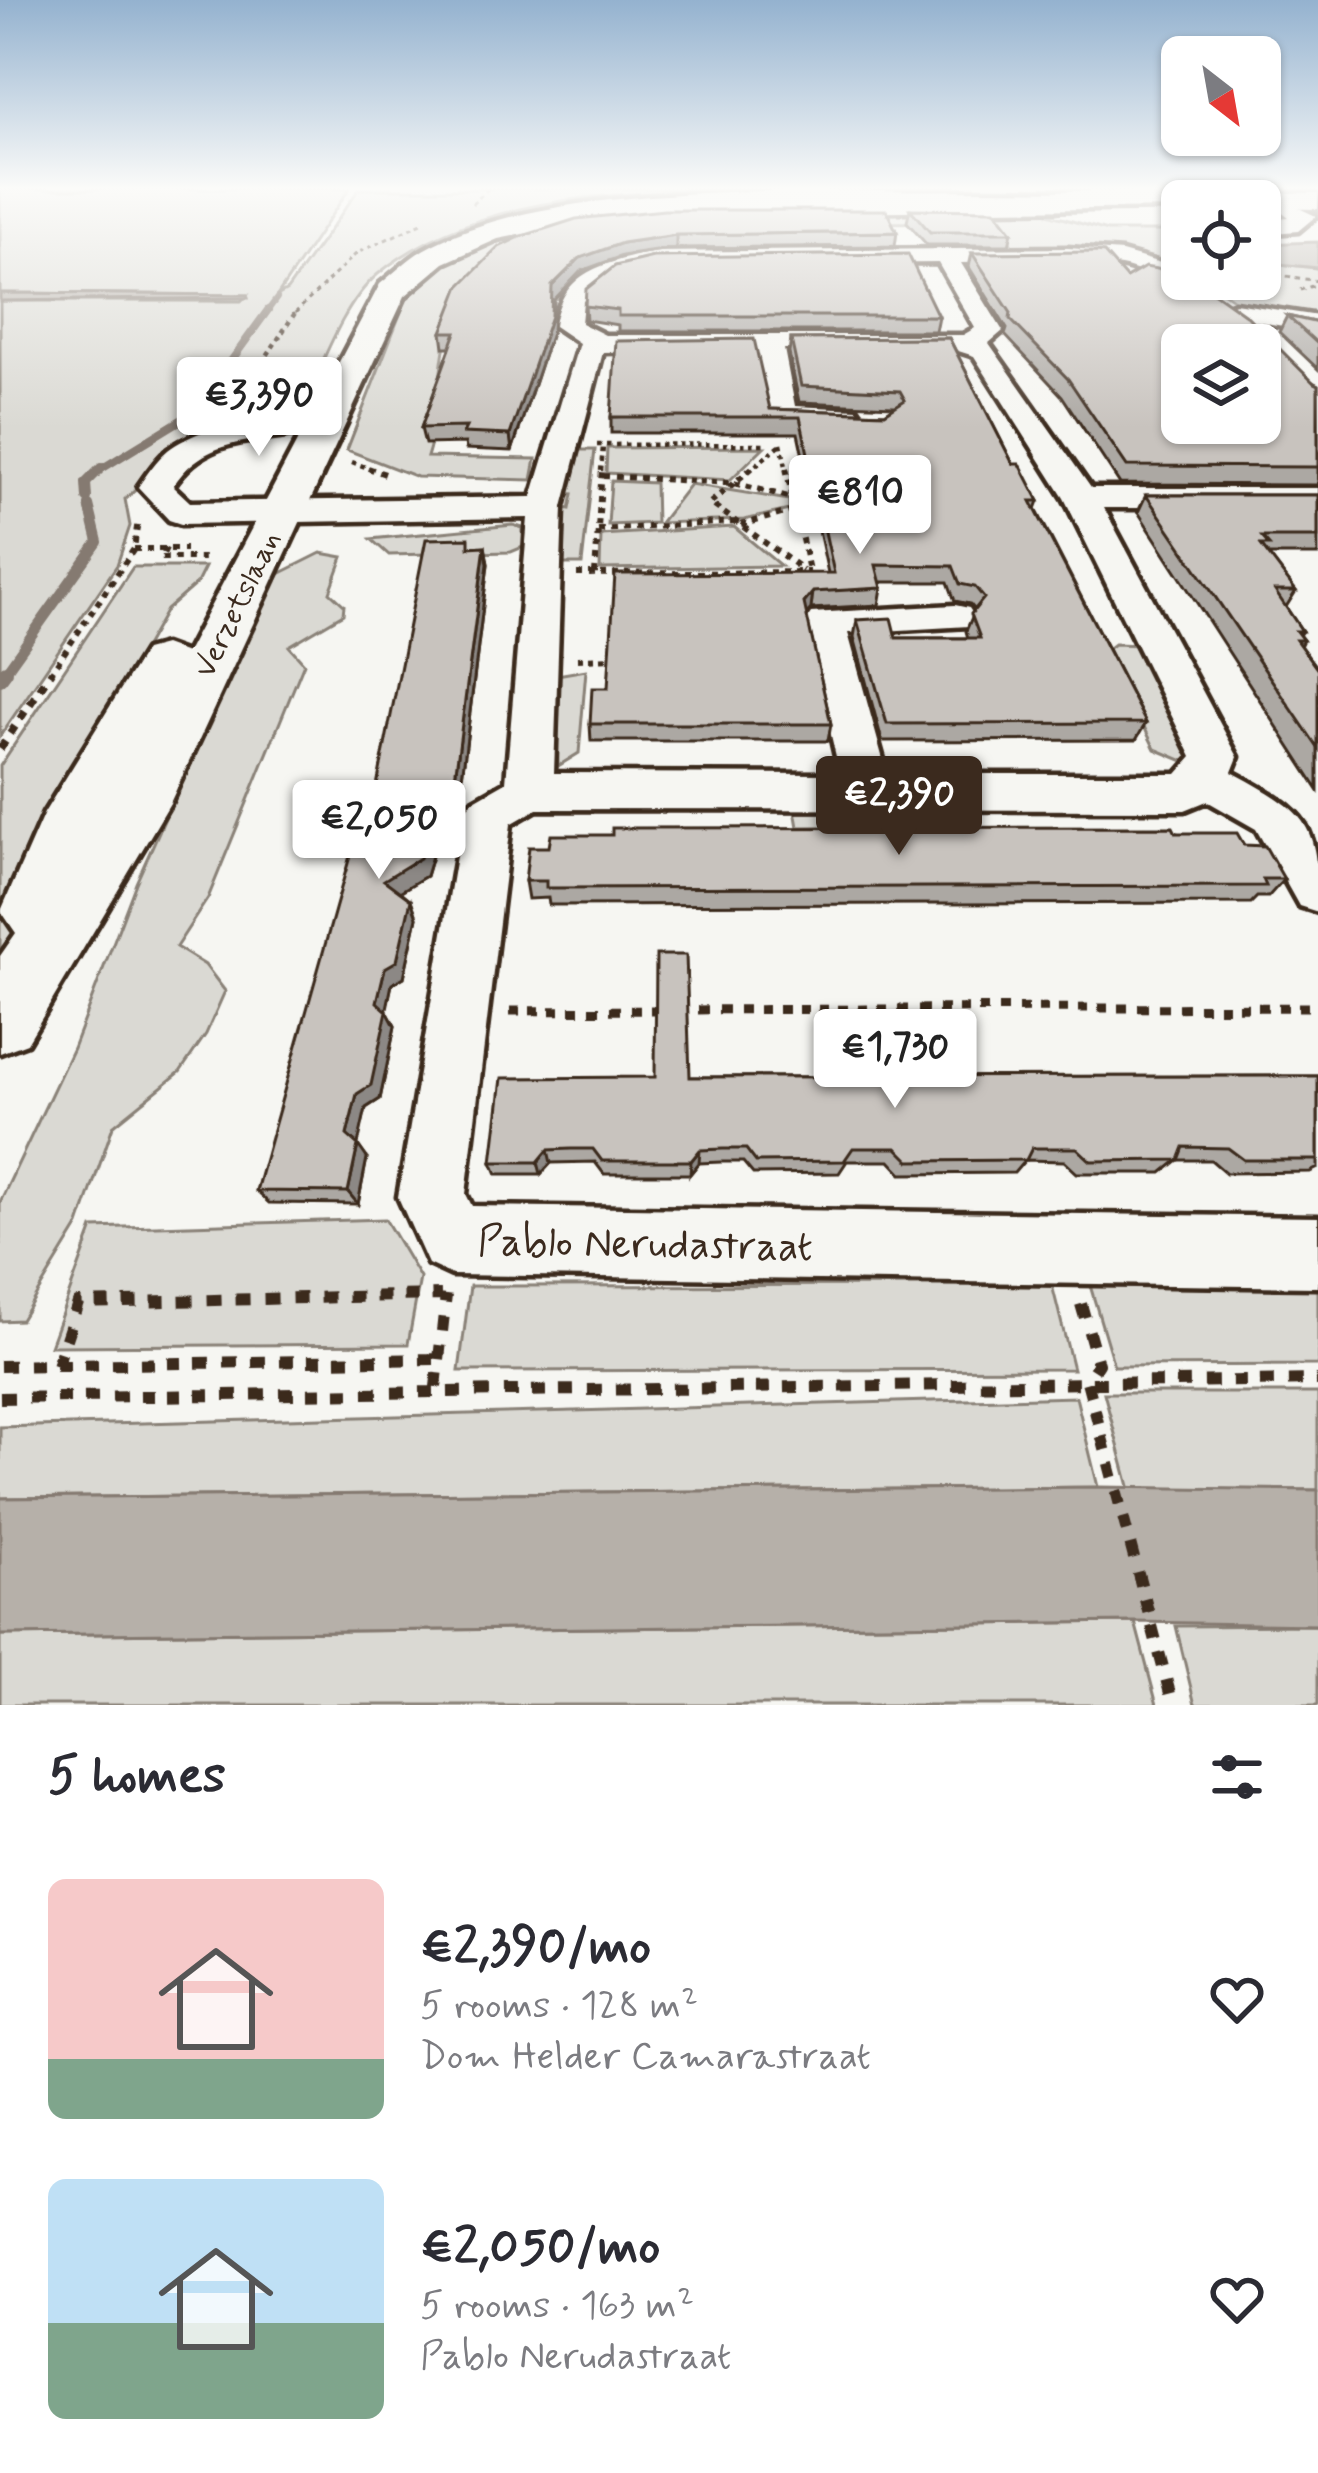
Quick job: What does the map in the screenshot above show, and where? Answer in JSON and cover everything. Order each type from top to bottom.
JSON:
[{"type":"main road","name":"Verzetslaan","points":[[0,1019],[139,803],[268,504],[296,425],[364,292],[388,269]]},
{"type":"main road","name":"Verzetslaan","points":[[0,991],[76,813],[268,504],[392,291],[419,269]]},
{"type":"street","points":[[599,343],[587,352],[547,504],[529,791],[1185,792],[1206,779],[1215,758],[1082,498],[984,350],[971,343],[599,343],[567,326],[571,299],[591,279],[615,269]]},
{"type":"street","points":[[954,269],[990,332],[971,343]]},
{"type":"street","points":[[1218,300],[1245,324]]},
{"type":"street","points":[[1239,300],[1318,324]]},
{"type":"street","points":[[769,341],[782,429],[882,415]]},
{"type":"street","points":[[296,425],[250,425],[214,435],[168,464],[160,493],[180,513],[268,504],[547,504]]},
{"type":"street","points":[[1082,498],[1318,498]]},
{"type":"street","points":[[868,792],[825,622],[955,617]]},
{"type":"street","points":[[1206,779],[1273,816],[1318,891]]},
{"type":"street","name":"Pablo Nerudastraat","points":[[529,791],[488,815],[432,1197],[449,1268],[1065,1248],[1318,1252]]},
{"type":"path","points":[[214,435],[313,284],[335,269]]},
{"type":"path","points":[[1281,275],[1318,280]]},
{"type":"path","points":[[562,445],[782,429]]},
{"type":"path","points":[[782,429],[710,503],[809,572]]},
{"type":"path","points":[[782,429],[809,572],[825,622]]},
{"type":"path","points":[[595,574],[603,445]]},
{"type":"path","points":[[603,476],[734,483],[793,498]]},
{"type":"path","points":[[0,748],[134,549],[138,517],[160,493]]},
{"type":"path","points":[[598,530],[738,524],[796,510]]},
{"type":"path","points":[[543,574],[809,572]]},
{"type":"path","points":[[537,659],[628,658]]},
{"type":"path","points":[[459,1011],[1318,1007]]},
{"type":"path","points":[[1065,1248],[1098,1364],[1087,1381],[1173,1705]]},
{"type":"path","points":[[57,1366],[78,1303],[449,1268],[436,1388]]},
{"type":"path","points":[[0,1366],[439,1360]]},
{"type":"path","points":[[0,1397],[1318,1380]]},
{"type":"shaded area","points":[[0,269],[295,269],[277,296],[302,269],[386,269],[365,287],[342,321],[298,416],[257,419],[147,480],[125,499],[130,526],[117,565],[0,736],[0,301],[241,301],[247,295],[0,293]]},
{"type":"shaded area","points":[[432,269],[556,269],[455,310],[427,457],[536,459],[532,480],[417,477],[347,450],[410,289]]},
{"type":"shaded area","points":[[1281,269],[1318,269],[1318,318],[1234,300],[1281,300]]},
{"type":"shaded area","points":[[0,293],[247,295],[248,298],[0,301]]},
{"type":"shaded area","points":[[764,447],[730,480],[606,473],[607,448]]},
{"type":"shaded area","points":[[595,450],[582,564],[555,564],[557,507],[570,509],[573,494],[558,493],[569,456]]},
{"type":"shaded area","points":[[611,481],[655,483],[656,523],[608,525]]},
{"type":"shaded area","points":[[690,484],[789,500],[789,510],[744,520],[660,523]]},
{"type":"shaded area","points":[[513,525],[523,528],[523,547],[511,552],[389,555],[371,539]]},
{"type":"shaded area","points":[[734,527],[781,566],[600,569],[601,535]]},
{"type":"shaded area","points":[[321,553],[343,557],[330,592],[344,605],[343,614],[289,646],[304,663],[208,898],[176,947],[205,965],[225,991],[206,1034],[180,1072],[113,1126],[79,1225],[21,1320],[0,1321],[0,1202],[73,1048],[136,883],[273,577]]},
{"type":"shaded area","points":[[133,567],[205,567],[197,583],[166,610],[103,721],[32,898],[0,962],[0,766]]},
{"type":"shaded area","points":[[1114,644],[1142,645],[1197,756],[1193,765],[1155,749],[1106,650]]},
{"type":"shaded area","points":[[586,670],[579,753],[558,766],[557,675]]},
{"type":"shaded area","points":[[794,804],[873,805],[879,826],[798,827]]},
{"type":"shaded area","points":[[884,804],[974,806],[980,826],[890,826]]},
{"type":"shaded area","points":[[385,1219],[420,1278],[408,1344],[50,1346],[93,1228]]},
{"type":"shaded area","points":[[1318,1279],[1318,1365],[1114,1366],[1089,1282]]},
{"type":"shaded area","points":[[1052,1285],[1073,1369],[459,1371],[470,1286]]},
{"type":"shaded area","points":[[1104,1393],[1318,1393],[1318,1490],[1130,1490]]},
{"type":"shaded area","points":[[1076,1397],[1098,1487],[0,1498],[0,1427]]},
{"type":"shaded area","points":[[1098,1487],[1318,1490],[1318,1625],[1135,1622],[0,1635],[0,1498]]},
{"type":"shaded area","points":[[1135,1622],[1157,1705],[0,1705],[0,1635]]},
{"type":"shaded area","points":[[1318,1625],[1318,1705],[1195,1705],[1176,1626]]},
{"type":"building","points":[[477,269],[569,269],[552,286],[551,316],[510,435],[463,433],[466,427],[421,428],[456,332],[442,332],[460,286]]},
{"type":"building","points":[[612,269],[915,269],[938,316],[618,316],[618,310],[585,306],[586,289]]},
{"type":"building","points":[[982,269],[1118,269],[1126,278],[1142,269],[1155,269],[1161,270],[1161,300],[1225,300],[1255,324],[1161,324],[1161,444],[1281,444],[1281,350],[1318,385],[1318,467],[1127,466],[1068,379],[1010,319],[1011,313]]},
{"type":"building","points":[[1287,316],[1318,323],[1318,344]]},
{"type":"building","points":[[949,338],[1013,464],[1020,464],[1039,501],[1031,501],[1146,723],[887,724],[857,620],[891,618],[896,638],[980,638],[971,614],[984,598],[975,587],[960,584],[953,566],[876,565],[882,588],[813,592],[804,603],[831,724],[590,724],[592,688],[608,688],[615,574],[834,573],[800,417],[611,417],[616,341],[754,339],[770,409],[885,413],[905,400],[900,391],[801,386],[791,339]]},
{"type":"building","points":[[1146,495],[1318,495],[1318,537],[1262,537],[1269,545],[1261,545],[1296,591],[1275,591],[1302,631],[1296,631],[1303,640],[1296,640],[1318,670],[1318,748]]},
{"type":"building","points":[[469,538],[469,547],[485,546],[452,801],[438,802],[420,858],[384,880],[411,900],[397,961],[385,968],[377,1002],[387,1011],[371,1085],[357,1094],[347,1135],[358,1145],[348,1192],[256,1191],[357,831],[368,831],[426,539]]},
{"type":"building","points":[[1173,827],[1176,833],[1237,833],[1244,845],[1265,846],[1284,879],[1263,879],[1266,886],[546,888],[546,881],[525,881],[529,847],[549,847],[551,835],[612,835],[612,828]]},
{"type":"building","points":[[656,955],[686,955],[690,1077],[1318,1076],[1318,1160],[1244,1160],[1228,1148],[1184,1147],[1179,1160],[1091,1161],[1077,1148],[1032,1148],[1026,1160],[910,1161],[897,1148],[853,1148],[844,1161],[756,1162],[746,1149],[723,1149],[700,1150],[691,1161],[602,1161],[593,1149],[571,1149],[548,1150],[538,1162],[492,1162],[502,1078],[655,1077]]},
{"type":"waterway","points":[[266,313],[277,298]]},
{"type":"waterway","points":[[98,471],[194,412],[268,310]]},
{"type":"waterway","points":[[98,471],[101,468]]},
{"type":"waterway","points":[[87,498],[86,483],[98,471]]},
{"type":"waterway","points":[[4,674],[98,542],[89,505]]},
{"type":"waterway","points":[[0,679],[6,671]]}]
